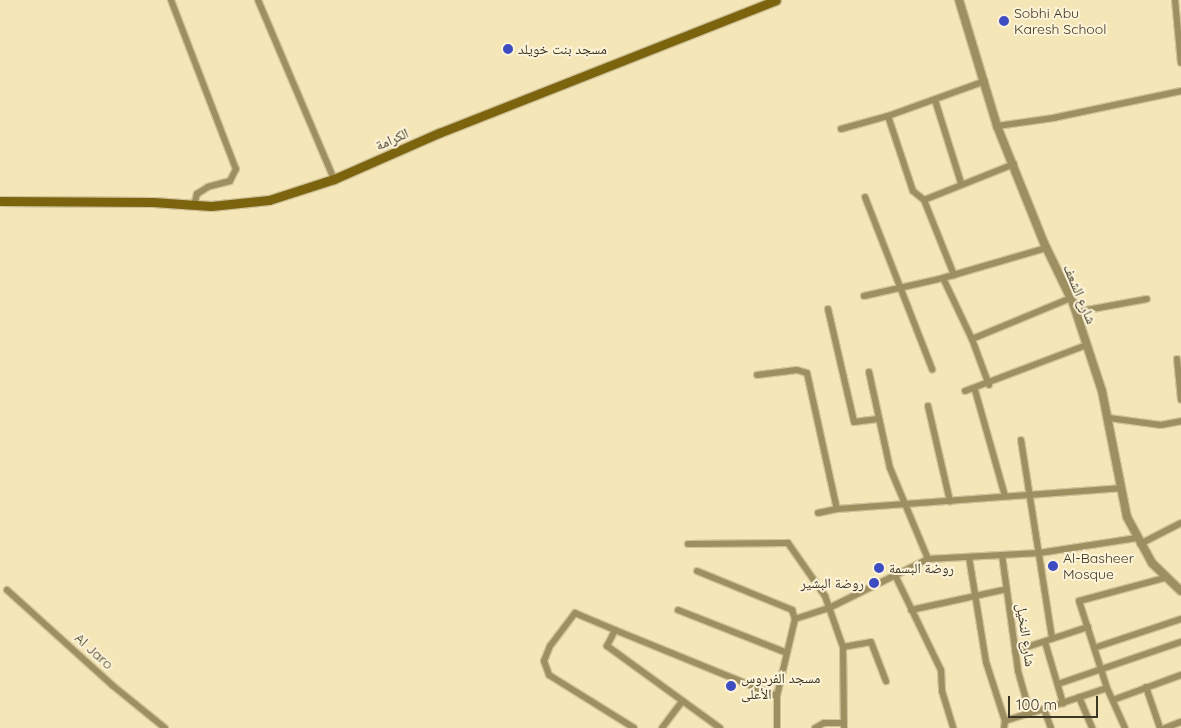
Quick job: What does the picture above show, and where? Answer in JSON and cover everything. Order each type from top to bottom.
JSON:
[{"type":"main road","name":"الكرامة","points":[[0,201],[194,205],[269,200],[334,179],[439,133],[776,0]]},
{"type":"street","points":[[171,0],[236,169],[230,181],[208,187],[197,194],[194,205]]},
{"type":"street","points":[[258,0],[334,179]]},
{"type":"street","name":"شارع الشعف","points":[[959,0],[997,126],[1014,164],[1046,248],[1071,298],[1087,345],[1108,418],[1127,517],[1138,540],[1164,578],[1181,591]]},
{"type":"street","points":[[1175,0],[1181,63]]},
{"type":"street","points":[[841,129],[888,116],[985,82]]},
{"type":"street","points":[[997,126],[1053,118],[1181,90]]},
{"type":"street","points":[[935,100],[961,183]]},
{"type":"street","points":[[888,116],[914,191],[924,200],[954,275]]},
{"type":"street","points":[[924,200],[961,183],[1014,164]]},
{"type":"street","points":[[865,197],[898,288],[932,369]]},
{"type":"street","points":[[864,296],[943,278],[1046,248]]},
{"type":"street","points":[[943,278],[972,339],[989,385]]},
{"type":"street","points":[[972,339],[1071,298]]},
{"type":"street","points":[[1076,312],[1147,299]]},
{"type":"street","points":[[828,309],[854,422],[878,419]]},
{"type":"street","points":[[966,391],[989,385],[1087,345]]},
{"type":"street","points":[[1177,359],[1181,400]]},
{"type":"street","points":[[757,375],[797,370],[807,374],[837,509]]},
{"type":"street","points":[[869,372],[890,468],[904,506],[928,559]]},
{"type":"street","points":[[975,390],[1005,496]]},
{"type":"street","points":[[928,406],[950,501]]},
{"type":"street","points":[[1108,418],[1161,425],[1181,421]]},
{"type":"street","points":[[1021,440],[1032,494],[1052,639]]},
{"type":"street","points":[[818,513],[837,509],[904,506],[1005,496],[1120,488]]},
{"type":"street","points":[[795,619],[829,608],[928,559],[1039,553],[1138,540],[1181,523]]},
{"type":"street","points":[[688,544],[788,543],[825,596],[843,647],[844,725],[824,723],[815,728]]},
{"type":"street","name":"شارع النخيل","points":[[1002,555],[1015,651],[1030,713]]},
{"type":"street","points":[[969,557],[986,662],[1004,725],[1030,713],[1107,688]]},
{"type":"street","points":[[697,571],[792,610],[795,619],[777,696],[778,728]]},
{"type":"street","points":[[896,575],[941,670],[942,691],[953,728]]},
{"type":"street","points":[[1125,728],[1100,669],[1079,600],[1164,578]]},
{"type":"street","points":[[1174,586],[1181,581]]},
{"type":"street","points":[[911,610],[975,594],[1007,589]]},
{"type":"street","name":"Al Jaro","points":[[8,590],[112,685],[165,728]]},
{"type":"street","points":[[678,610],[787,654]]},
{"type":"street","points":[[634,728],[549,675],[544,661],[550,646],[575,613],[777,696]]},
{"type":"street","points":[[1094,648],[1181,619]]},
{"type":"street","points":[[1015,651],[1088,627]]},
{"type":"street","points":[[616,630],[607,646],[720,728]]},
{"type":"street","points":[[843,647],[871,642],[886,681]]},
{"type":"street","points":[[1045,642],[1064,703]]},
{"type":"street","points":[[1058,684],[1181,642]]},
{"type":"street","points":[[1113,700],[1181,675]]},
{"type":"street","points":[[1146,687],[1160,728]]},
{"type":"street","points":[[1079,698],[1092,728]]},
{"type":"street","points":[[662,728],[682,701]]},
{"type":"street","points":[[1044,709],[1051,728]]},
{"type":"street","points":[[1165,728],[1181,722]]},
{"type":"place","name":"Sobhi Abu Karesh School","points":[[1004,21]]},
{"type":"place","name":"مسجد بنت خويلد","points":[[508,49]]},
{"type":"place","name":"Al-Basheer Mosque","points":[[1053,566]]},
{"type":"place","name":"روضة البسمة","points":[[879,568]]},
{"type":"place","name":"روضة البشير","points":[[874,583]]},
{"type":"place","name":"مسجد الفردوس الأعلى","points":[[731,686]]}]
